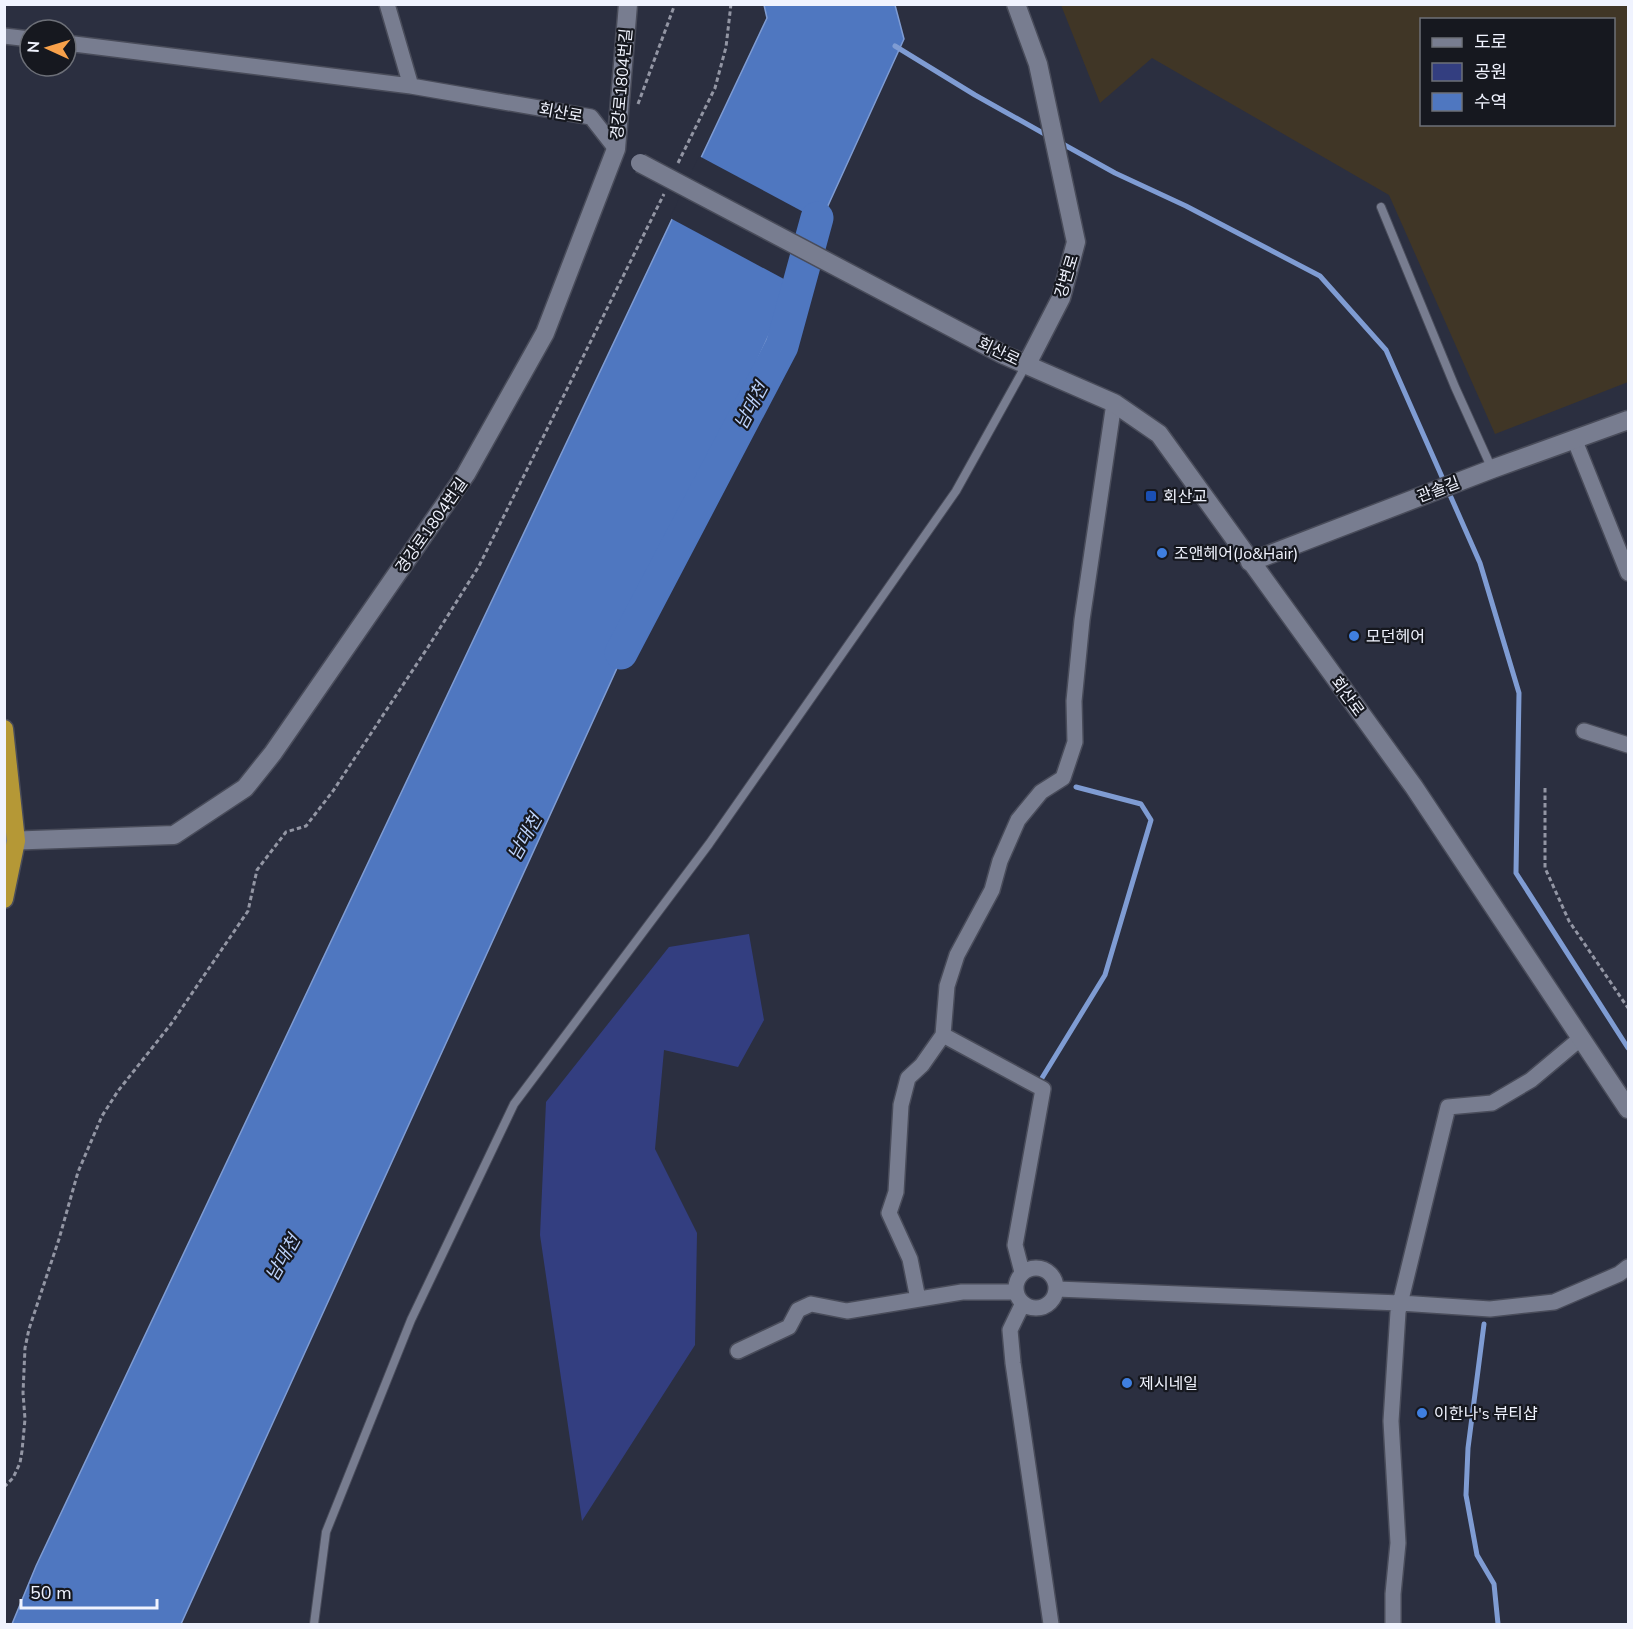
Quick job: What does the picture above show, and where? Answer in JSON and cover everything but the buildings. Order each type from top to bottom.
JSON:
[{"type":"highway","points":[[4,729],[10,841],[4,899]]},
{"type":"street","points":[[387,4],[411,86]]},
{"type":"street","name":"경강로1804번길","points":[[10,841],[174,836],[245,788],[273,753],[466,474],[544,333],[616,149],[628,4]]},
{"type":"street","name":"강변로","points":[[1016,4],[1038,64],[1076,242],[1061,297],[1027,364]]},
{"type":"street","name":"회산로","points":[[78,44],[411,86],[591,117],[616,149],[640,163],[1004,355],[1114,403],[1159,434],[1414,787],[1629,1109]]},
{"type":"street","points":[[918,1299],[910,1259],[889,1213],[896,1192],[900,1106],[908,1078],[922,1065],[943,1035],[947,986],[957,955],[992,890],[1000,861],[1018,820],[1041,792],[1063,778],[1075,742],[1074,701],[1082,620],[1114,403]]},
{"type":"street","name":"관솔길","points":[[1250,562],[1434,490],[1629,420]]},
{"type":"street","points":[[1575,441],[1629,573]]},
{"type":"street","points":[[1584,731],[1629,745]]},
{"type":"street","points":[[943,1035],[1043,1089],[1015,1245],[1022,1272],[1016,1285],[1019,1297],[1010,1330],[1052,1624]]},
{"type":"street","points":[[1393,1624],[1393,1594],[1398,1543],[1391,1421],[1400,1303],[1448,1107],[1492,1103],[1531,1080],[1581,1038]]},
{"type":"street","points":[[738,1351],[789,1327],[798,1310],[811,1304],[847,1311],[962,1292],[1019,1297],[1035,1308],[1041,1308],[1052,1301],[1057,1289],[1056,1282],[1048,1271],[1035,1267],[1022,1272]]},
{"type":"street","points":[[1057,1289],[1400,1303],[1490,1309],[1554,1302],[1629,1267]]},
{"type":"lane","points":[[1381,207],[1455,387],[1492,469]]},
{"type":"lane","points":[[314,1624],[326,1532],[411,1320],[514,1104],[709,844],[956,491],[1027,364]]},
{"type":"path","points":[[637,107],[675,4]]},
{"type":"path","points":[[674,172],[715,88],[726,47],[731,4]]},
{"type":"path","points":[[4,1487],[13,1478],[21,1457],[25,1419],[23,1393],[29,1329],[59,1239],[78,1172],[102,1116],[118,1091],[171,1024],[248,911],[257,870],[286,832],[306,826],[333,791],[479,566],[664,193]]},
{"type":"path","points":[[1545,788],[1545,868],[1569,921],[1629,1008]]},
{"type":"shaded area","points":[[1061,5],[1628,5],[1628,382],[1495,434],[1389,195],[1152,58],[1100,103]]},
{"type":"green space","points":[[749,934],[764,1020],[738,1067],[664,1050],[655,1149],[697,1233],[695,1345],[582,1521],[540,1235],[546,1102],[669,947]]},
{"type":"water","points":[[764,5],[895,5],[904,39],[181,1624],[12,1624],[36,1566],[767,18]]},
{"type":"pier","points":[[699,156],[824,223],[795,285],[670,218]]},
{"type":"waterway","points":[[895,46],[1050,137]]},
{"type":"waterway","points":[[1061,143],[1115,173],[1186,206],[1320,276],[1386,350],[1480,563],[1519,693],[1516,873],[1628,1048]]},
{"type":"waterway","name":"남대천","points":[[621,653],[782,346],[817,218]]},
{"type":"waterway","points":[[1042,1078],[1105,975],[1151,820],[1141,804],[1076,787]]},
{"type":"waterway","points":[[1484,1324],[1468,1448],[1466,1495],[1477,1555],[1494,1584],[1498,1624]]},
{"type":"place","name":"회산교","points":[[1151,496]]},
{"type":"place","name":"조앤헤어(Jo&Hair)","points":[[1162,553]]},
{"type":"place","name":"모던헤어","points":[[1354,636]]},
{"type":"place","name":"제시네일","points":[[1127,1383]]},
{"type":"place","name":"이한나's 뷰티샵","points":[[1422,1413]]}]
